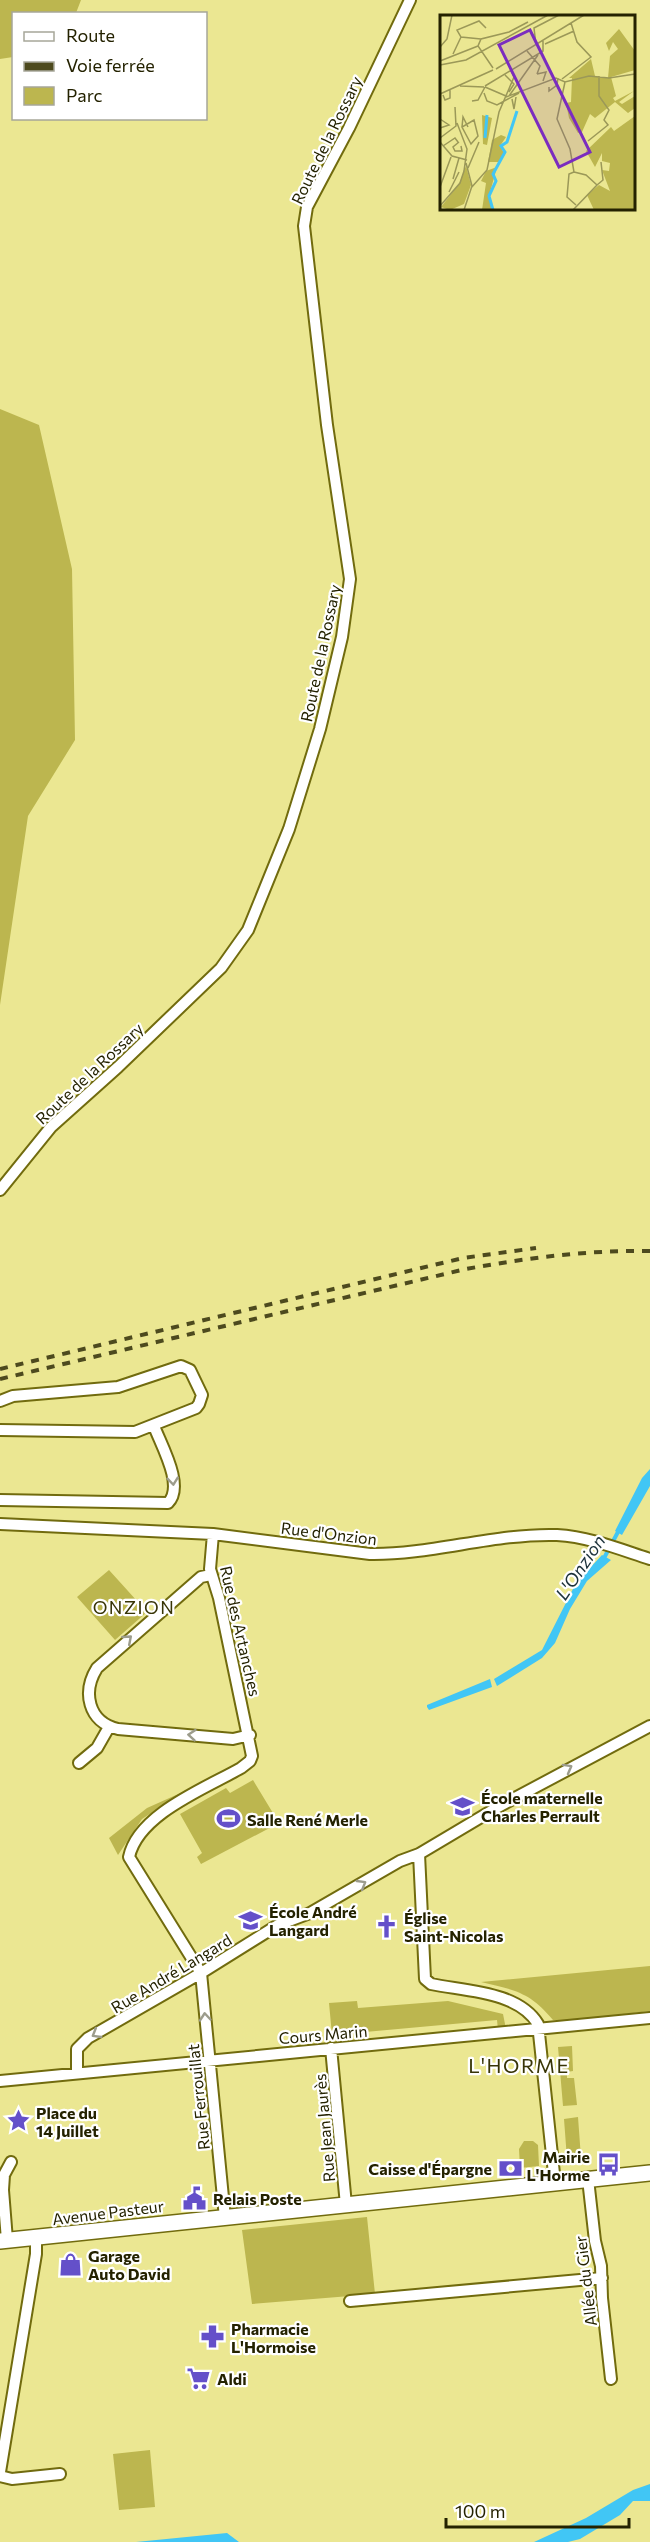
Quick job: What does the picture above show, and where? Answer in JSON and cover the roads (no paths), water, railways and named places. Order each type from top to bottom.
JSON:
[{"type":"main road","name":"Avenue Pasteur","points":[[3,2240],[650,2172]]},
{"type":"street","name":"Route de la Rossary","points":[[0,1190],[51,1127],[118,1067],[220,968],[248,930],[289,829],[320,729],[342,637],[350,579],[327,425],[304,226],[307,207],[349,128],[410,0]]},
{"type":"street","points":[[0,1401],[13,1396],[118,1387],[186,1367],[195,1378],[202,1395],[199,1404],[144,1430],[125,1433],[0,1430]]},
{"type":"street","points":[[0,1500],[168,1503],[174,1494],[173,1475],[154,1426]]},
{"type":"street","name":"Rue d'Onzion","points":[[0,1524],[213,1534],[370,1554],[549,1536],[586,1538],[650,1559]]},
{"type":"street","name":"Rue des Artanches","points":[[201,1973],[130,1861],[130,1853],[156,1817],[247,1765],[252,1756],[250,1735],[219,1598],[211,1575],[213,1534]]},
{"type":"street","points":[[211,1575],[201,1577],[97,1668],[88,1685],[89,1702],[93,1713],[109,1727],[233,1738],[250,1735]]},
{"type":"street","name":"Rue André Langard","points":[[77,2073],[77,2049],[88,2038],[279,1925],[310,1913],[400,1861],[418,1854],[498,1807],[650,1725]]},
{"type":"street","points":[[79,1763],[97,1748],[109,1727]]},
{"type":"street","points":[[418,1854],[425,1979],[431,1984],[507,2001],[532,2017],[538,2029],[555,2182]]},
{"type":"street","name":"Rue Ferrouillat","points":[[201,1973],[225,2218]]},
{"type":"street","name":"Cours Marin","points":[[0,2081],[650,2018]]},
{"type":"street","name":"Rue Jean Jaurès","points":[[331,2048],[346,2205]]},
{"type":"street","points":[[3,2240],[2,2190],[4,2175],[11,2162]]},
{"type":"street","name":"Allée du Gier","points":[[588,2179],[602,2278],[611,2379]]},
{"type":"street","points":[[36,2238],[36,2254],[0,2474],[12,2479],[60,2474]]},
{"type":"street","points":[[350,2301],[602,2278]]},
{"type":"water","points":[[650,1469],[650,1486],[622,1535],[615,1531],[642,1478]]},
{"type":"water","points":[[602,1555],[611,1560],[587,1581],[570,1609],[555,1643],[542,1658],[497,1686],[494,1679],[542,1650],[576,1583]]},
{"type":"water","points":[[490,1679],[492,1687],[429,1710],[427,1707],[427,1705]]},
{"type":"water","points":[[650,2484],[650,2501],[633,2501],[620,2515],[580,2539],[568,2542],[534,2542],[586,2518],[633,2490]]},
{"type":"water","points":[[227,2533],[239,2542],[136,2542]]},
{"type":"waterway","name":"L'Onzion","points":[[603,1560],[619,1530]]},
{"type":"railway","points":[[0,1369],[463,1258],[536,1248]]},
{"type":"railway","points":[[0,1379],[466,1269],[557,1256],[650,1251]]},
{"type":"place","name":"École maternelle Charles Perrault","points":[[463,1806]]},
{"type":"place","name":"Salle René Merle","points":[[229,1819]]},
{"type":"place","name":"École André Langard","points":[[251,1920]]},
{"type":"place","name":"Église Saint-Nicolas","points":[[386,1926]]},
{"type":"place","name":"Place du 14 Juillet","points":[[18,2121]]},
{"type":"place","name":"Mairie L'Horme","points":[[608,2165]]},
{"type":"place","name":"Caisse d'Épargne","points":[[510,2168]]},
{"type":"place","name":"Relais Poste","points":[[195,2198]]},
{"type":"place","name":"Garage Auto David","points":[[70,2264]]},
{"type":"place","name":"Pharmacie L'Hormoise","points":[[213,2337]]},
{"type":"place","name":"Aldi","points":[[199,2378]]},
{"type":"district","name":"ONZION","points":[[134,1607]]},
{"type":"district","name":"L'HORME","points":[[519,2065]]}]
